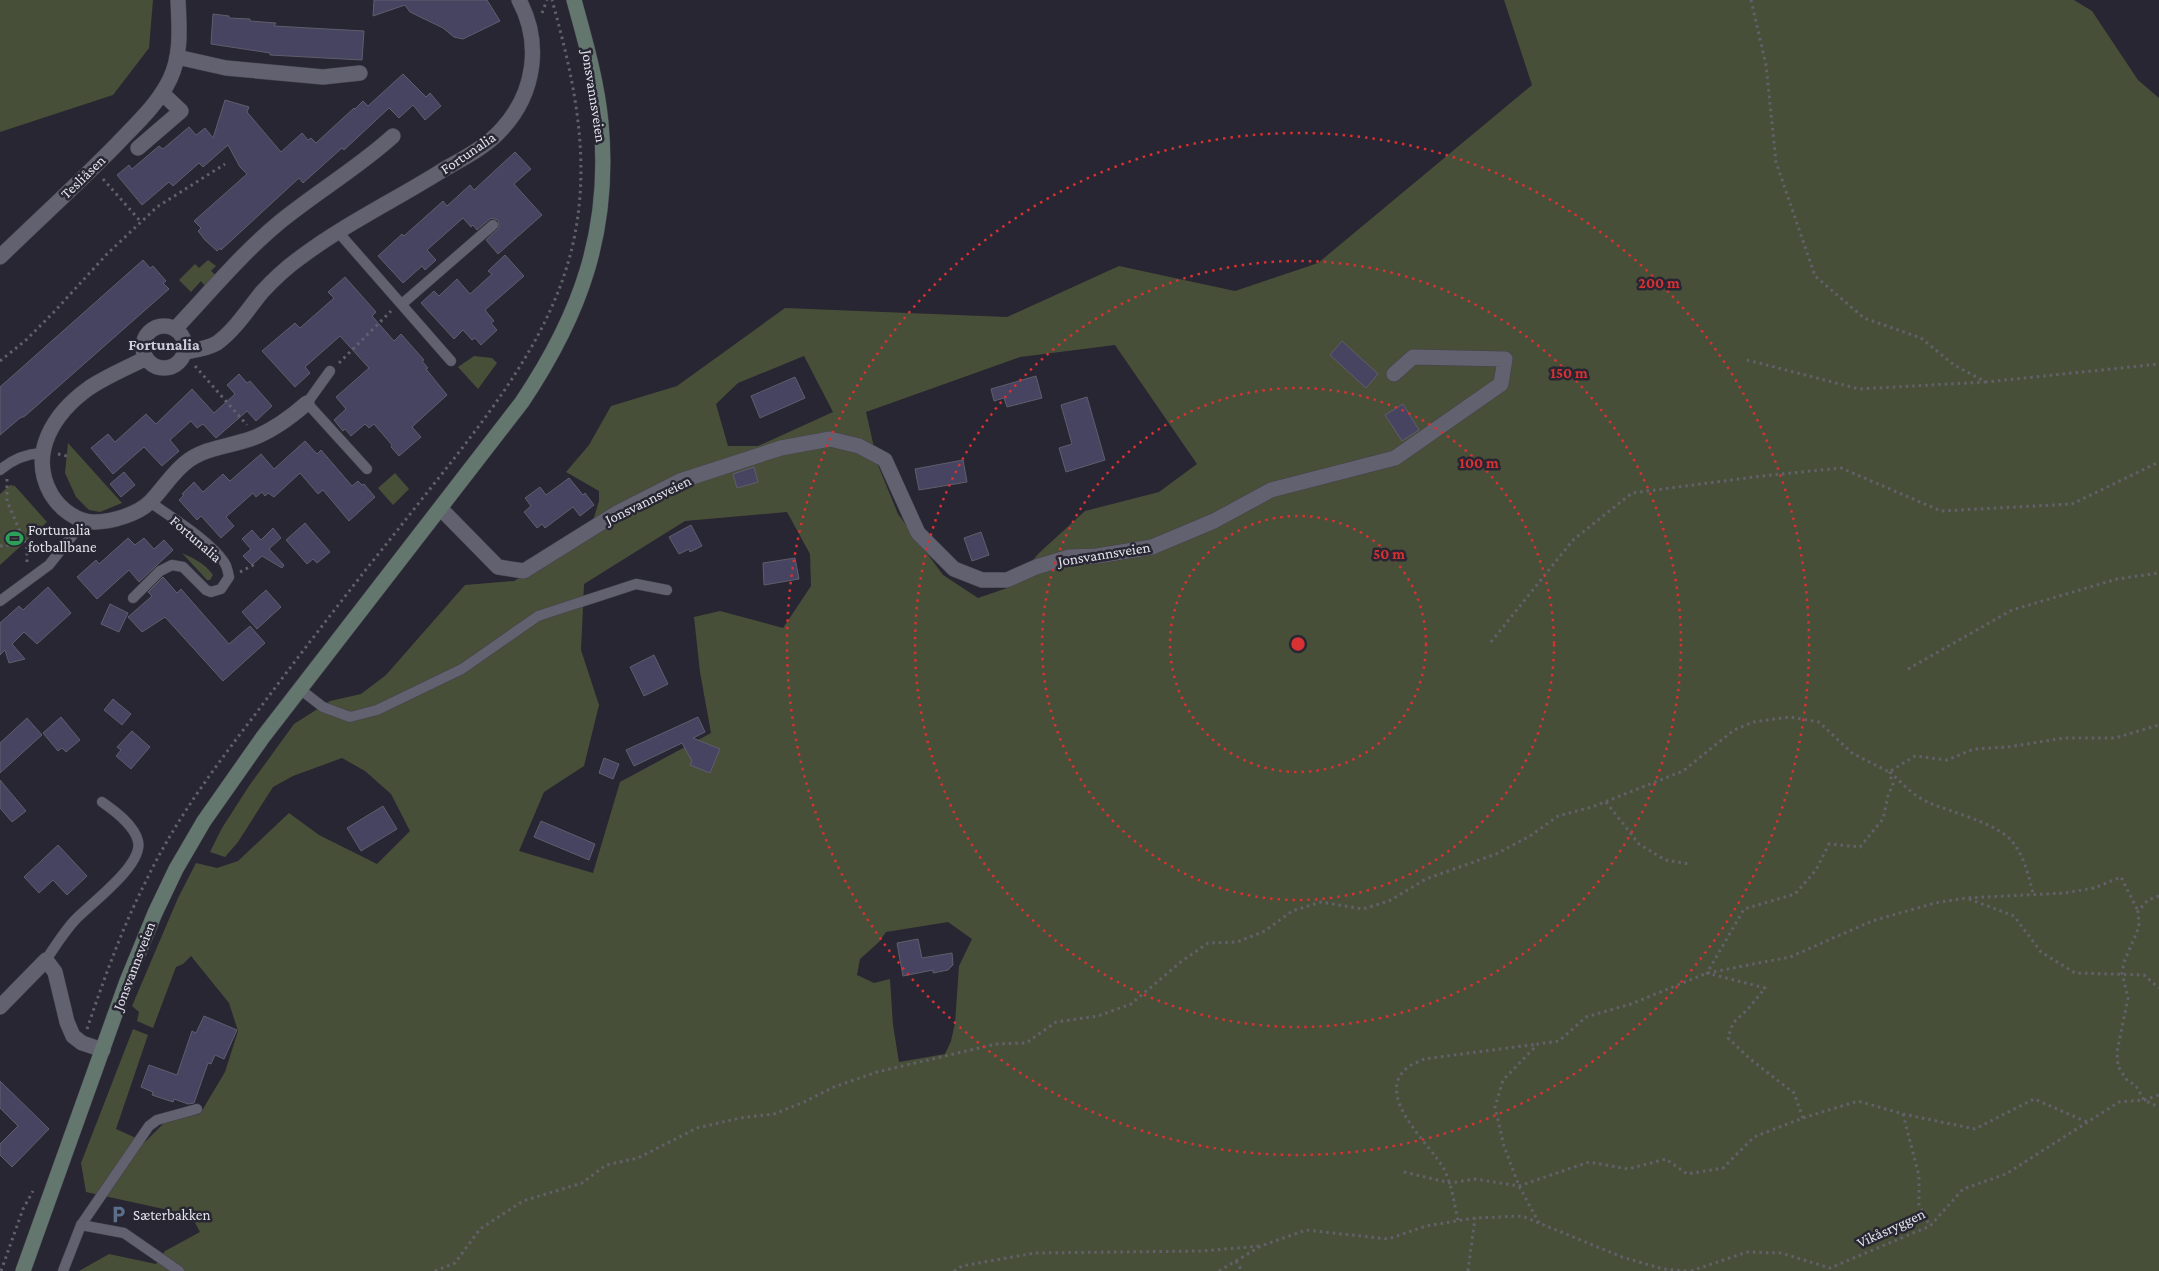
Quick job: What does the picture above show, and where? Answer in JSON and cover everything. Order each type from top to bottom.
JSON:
[{"type":"main road","name":"Jonsvannsveien","points":[[23,1271],[127,981],[155,913],[187,849],[222,794],[522,402],[550,358],[577,304],[591,260],[603,180],[601,122],[591,62],[574,0]]},
{"type":"street","name":"Tesliåsen","points":[[0,257],[140,121],[162,93],[171,77],[177,57],[179,38],[178,0]]},
{"type":"street","name":"Fortunalia","points":[[146,358],[157,367],[171,367],[177,363],[184,352],[206,348],[223,338],[283,272],[304,255],[481,147],[501,131],[512,117],[527,90],[533,63],[531,30],[519,0]]},
{"type":"street","points":[[177,57],[226,68],[323,77],[360,73]]},
{"type":"street","points":[[138,148],[182,111],[162,93]]},
{"type":"street","points":[[175,329],[252,246],[302,204],[371,155],[394,136]]},
{"type":"street","points":[[184,352],[183,339],[175,329],[162,326],[149,332],[143,345],[146,358],[101,381],[75,400],[50,431],[42,453],[44,474],[53,497],[68,513],[84,521],[95,522],[119,518],[133,513],[150,502],[172,476],[189,460],[212,449],[257,436],[278,426],[307,403]]},
{"type":"street","name":"Jonsvannsveien","points":[[441,509],[498,566],[524,571],[617,513],[680,481],[781,448],[830,440],[859,446],[885,460],[918,534],[954,569],[982,580],[1007,580],[1036,567],[1070,557],[1097,556],[1152,547],[1214,521],[1271,490],[1395,458],[1501,384],[1505,359],[1413,357],[1394,374]]},
{"type":"street","points":[[0,1007],[46,960],[55,972],[67,1022],[73,1036],[82,1043],[103,1050]]},
{"type":"lane","points":[[402,304],[493,225]]},
{"type":"lane","points":[[339,233],[451,361]]},
{"type":"lane","points":[[330,371],[307,403],[366,468]]},
{"type":"lane","points":[[4,467],[28,454],[42,453]]},
{"type":"lane","name":"Fortunalia","points":[[133,598],[160,570],[172,565],[183,568],[206,590],[211,592],[222,589],[229,577],[225,564],[217,554],[181,524],[150,502]]},
{"type":"lane","points":[[0,601],[49,565],[84,521]]},
{"type":"lane","points":[[300,690],[323,706],[350,717],[377,710],[462,669],[538,616],[636,584],[666,590]]},
{"type":"lane","points":[[46,960],[64,933],[119,879],[138,852],[138,842],[131,829],[102,802]]},
{"type":"lane","points":[[63,1271],[81,1225],[149,1126],[157,1120],[197,1109]]},
{"type":"lane","points":[[81,1225],[124,1233],[178,1271]]},
{"type":"path","points":[[538,21],[548,0]]},
{"type":"path","points":[[82,1043],[111,958],[146,881],[196,794],[313,638],[486,418],[519,368],[545,322],[562,281],[574,239],[582,154],[577,107],[569,62],[552,0]]},
{"type":"path","points":[[1751,0],[1766,65],[1776,162],[1815,276],[1864,318],[1921,338],[1954,365],[1986,382]]},
{"type":"path","points":[[0,361],[26,340],[107,254],[157,207],[225,164]]},
{"type":"path","points":[[93,168],[141,222]]},
{"type":"path","points":[[330,371],[391,311],[402,304]]},
{"type":"path","points":[[184,352],[220,396],[257,436]]},
{"type":"path","points":[[1747,360],[1859,388],[1986,382],[2159,364]]},
{"type":"path","points":[[1491,642],[1573,540],[1632,493],[1841,468],[1940,511],[2072,504],[2159,462]]},
{"type":"path","points":[[4,467],[7,501],[27,548],[28,581]]},
{"type":"path","points":[[0,546],[25,542]]},
{"type":"path","points":[[1908,669],[2012,610],[2117,579],[2159,573]]},
{"type":"path","points":[[435,1271],[455,1263],[480,1229],[523,1201],[582,1183],[606,1165],[638,1158],[697,1128],[740,1118],[774,1114],[834,1087],[877,1072],[996,1044],[1026,1042],[1056,1022],[1098,1016],[1131,1004],[1182,961],[1208,943],[1238,942],[1265,931],[1292,911],[1321,902],[1363,909],[1388,901],[1426,878],[1496,854],[1530,836],[1558,816],[1606,802],[1683,771],[1734,730],[1754,722],[1790,717],[1819,722],[1852,753],[1889,772],[1912,793],[1928,802],[1985,825],[2010,839],[2025,862],[2033,893]]},
{"type":"path","points":[[1889,772],[1914,756],[1947,760],[1974,749],[2008,747],[2064,738],[2115,738],[2159,725]]},
{"type":"path","points":[[1707,973],[1744,909],[1795,894],[1816,870],[1829,844],[1860,847],[1883,819],[1888,796],[1893,784],[1889,772]]},
{"type":"path","points":[[1606,802],[1639,844],[1665,860],[1690,864]]},
{"type":"path","points":[[1458,1220],[1450,1183],[1433,1152],[1408,1122],[1399,1105],[1397,1088],[1400,1077],[1407,1067],[1424,1060],[1560,1041],[1586,1017],[1631,1004],[1707,973],[1790,957],[1872,921],[1935,903],[1966,898],[2033,893],[2065,893],[2094,888],[2120,877],[2138,911],[2139,927],[2124,962],[2122,973],[2128,998],[2118,1052],[2118,1066],[2126,1079],[2136,1086],[2144,1100],[2159,1107]]},
{"type":"path","points":[[2138,911],[2148,900],[2159,896]]},
{"type":"path","points":[[1966,898],[2014,916],[2041,952],[2075,973],[2144,975],[2159,988]]},
{"type":"path","points":[[1707,973],[1765,988],[1748,1009],[1732,1023],[1728,1038],[1750,1059],[1794,1093],[1803,1118]]},
{"type":"path","points":[[1538,1044],[1503,1080],[1495,1107],[1504,1146],[1519,1186],[1539,1223]]},
{"type":"path","name":"Vikåsryggen","points":[[1261,1246],[1306,1230],[1388,1240],[1426,1226],[1458,1220],[1522,1216],[1622,1257],[1663,1269],[1689,1271],[1747,1252],[1781,1253],[1830,1268],[1930,1226],[1962,1189],[2006,1174],[2119,1102],[2144,1100],[2159,1095]]},
{"type":"path","points":[[1404,1172],[1450,1183],[1475,1179],[1519,1186],[1590,1162],[1628,1169],[1666,1158],[1687,1174],[1723,1168],[1754,1137],[1803,1118],[1858,1101],[1903,1114],[1975,1129],[2034,1099],[2087,1122]]},
{"type":"path","points":[[1903,1114],[1919,1176],[1919,1205],[1930,1226]]},
{"type":"path","points":[[1,1271],[23,1209],[36,1186]]},
{"type":"path","points":[[1468,1271],[1475,1218]]},
{"type":"path","points":[[1218,1271],[1261,1246]]},
{"type":"path","points":[[954,1271],[962,1266],[1035,1253],[1202,1251],[1261,1246]]},
{"type":"path","points":[[1236,1260],[1242,1271]]},
{"type":"green space","points":[[0,0],[153,0],[149,48],[113,95],[0,132]]},
{"type":"green space","points":[[1504,0],[2074,0],[2092,11],[2138,80],[2159,98],[2159,1271],[79,1271],[109,1254],[156,1264],[165,1251],[200,1232],[191,1215],[86,1192],[81,1163],[133,1029],[148,1035],[116,1129],[145,1142],[164,1123],[200,1114],[225,1072],[238,1031],[229,1003],[191,956],[183,964],[176,967],[153,1028],[137,1021],[139,1012],[132,1006],[178,898],[196,863],[217,868],[238,861],[289,813],[319,835],[377,864],[410,831],[391,794],[365,771],[342,758],[293,776],[273,787],[238,842],[225,857],[210,852],[222,828],[249,786],[294,724],[330,701],[361,694],[386,675],[465,585],[514,581],[587,540],[599,501],[599,491],[566,472],[589,445],[611,406],[677,386],[785,308],[1007,317],[1119,266],[1235,291],[1318,263],[1532,85]],"holes":[[[1115,345],[1197,464],[1159,492],[1085,511],[1039,553],[1010,587],[978,598],[943,575],[898,514],[878,465],[866,412],[1020,357]],[[804,356],[833,412],[758,446],[728,446],[716,404],[738,383]],[[787,512],[810,554],[811,586],[783,628],[720,611],[694,617],[700,672],[711,733],[620,782],[593,873],[519,851],[544,792],[584,766],[599,705],[581,650],[584,584],[685,521]],[[948,922],[972,939],[959,966],[955,1023],[951,1041],[945,1054],[899,1062],[893,1025],[890,979],[874,983],[857,975],[860,959],[879,942],[886,932]]]},
{"type":"green space","points":[[208,260],[216,266],[211,271],[220,279],[209,291],[201,281],[191,292],[179,280],[195,264],[199,268]]},
{"type":"green space","points":[[474,356],[492,358],[497,363],[478,389],[458,367]]},
{"type":"green space","points":[[68,443],[122,503],[100,512],[89,510],[76,497],[65,473]]},
{"type":"green space","points":[[395,473],[409,489],[393,505],[378,488]]},
{"type":"green space","name":"Fortunalia fotballbane","points":[[10,485],[15,486],[47,522],[0,565],[0,494]]},
{"type":"green space","points":[[182,553],[203,564],[213,575],[210,580],[207,580]]},
{"type":"building","points":[[374,0],[487,0],[500,21],[463,39],[454,37],[443,28],[410,12],[405,5],[373,16]]},
{"type":"building","points":[[213,14],[229,16],[229,18],[250,19],[250,21],[276,23],[274,26],[364,31],[362,60],[270,55],[270,53],[211,44]]},
{"type":"building","points":[[403,74],[426,97],[430,93],[441,106],[425,120],[413,105],[399,118],[389,108],[344,150],[342,148],[303,183],[299,178],[221,250],[220,248],[217,251],[205,240],[198,231],[201,228],[194,221],[247,174],[240,167],[228,145],[203,167],[199,163],[173,186],[169,182],[142,205],[117,175],[129,165],[132,169],[159,146],[163,149],[189,127],[196,135],[205,128],[213,138],[225,100],[249,107],[247,112],[281,152],[302,133],[308,140],[311,138],[316,143],[354,108],[363,101],[368,106]]},
{"type":"building","points":[[515,152],[531,169],[514,184],[542,215],[498,254],[486,240],[499,228],[498,220],[491,218],[477,230],[473,225],[471,227],[463,218],[427,250],[436,260],[425,270],[422,266],[403,283],[378,256],[402,234],[404,236],[443,201],[447,206],[470,185],[474,190]]},
{"type":"building","points":[[505,255],[524,276],[485,310],[494,321],[491,323],[497,330],[481,345],[475,338],[472,340],[463,330],[454,339],[421,303],[434,291],[439,296],[457,279],[470,294],[492,274],[488,271]]},
{"type":"building","points":[[143,260],[150,268],[153,266],[166,281],[163,283],[169,289],[25,416],[0,435],[0,387]]},
{"type":"building","points":[[345,277],[376,312],[372,316],[394,341],[401,334],[424,360],[422,361],[428,368],[426,369],[447,395],[412,427],[421,437],[399,456],[374,424],[369,428],[365,424],[351,436],[345,429],[343,431],[334,420],[346,409],[336,397],[369,368],[340,336],[305,367],[310,373],[295,387],[262,351],[295,323],[300,328],[334,298],[328,292]]},
{"type":"building","points":[[1342,341],[1378,374],[1366,388],[1330,355]]},
{"type":"building","points":[[239,374],[247,383],[250,381],[272,406],[256,421],[247,411],[216,438],[203,424],[197,428],[191,421],[170,440],[179,451],[162,466],[144,447],[113,474],[91,448],[108,434],[115,442],[146,414],[156,424],[192,389],[214,413],[235,394],[227,385]]},
{"type":"building","points":[[1036,376],[1042,398],[1007,407],[1004,398],[994,401],[991,389]]},
{"type":"building","points":[[795,377],[805,398],[760,418],[751,396]]},
{"type":"building","points":[[1087,397],[1105,460],[1066,472],[1059,448],[1072,444],[1061,405]]},
{"type":"building","points":[[1403,404],[1419,430],[1402,441],[1385,415]]},
{"type":"building","points":[[305,441],[317,454],[321,450],[352,486],[358,481],[362,485],[364,484],[375,497],[349,521],[323,490],[318,494],[300,473],[274,497],[268,493],[265,496],[262,492],[256,497],[253,493],[226,517],[234,526],[221,538],[201,516],[197,520],[179,500],[184,495],[182,494],[194,482],[203,492],[223,474],[230,481],[261,454],[274,469]]},
{"type":"building","points":[[963,460],[967,482],[919,490],[915,469]]},
{"type":"building","points":[[754,467],[758,482],[737,488],[733,474]]},
{"type":"building","points":[[124,472],[135,485],[121,497],[110,484]]},
{"type":"building","points":[[569,478],[583,495],[585,493],[594,505],[580,516],[573,507],[545,528],[542,524],[537,528],[524,512],[531,506],[525,498],[540,487],[546,495]]},
{"type":"building","points":[[305,523],[330,552],[317,563],[313,559],[307,564],[286,540]]},
{"type":"building","points":[[691,525],[702,546],[690,552],[689,549],[679,554],[669,537]]},
{"type":"building","points":[[273,528],[281,538],[269,549],[284,565],[282,568],[262,556],[252,565],[243,556],[251,549],[242,539],[252,530],[261,540]]},
{"type":"building","points":[[981,532],[989,555],[972,561],[964,538]]},
{"type":"building","points":[[128,538],[135,545],[144,538],[154,549],[164,540],[173,550],[139,582],[129,570],[97,599],[77,577],[96,560],[99,564]]},
{"type":"building","points":[[795,558],[799,579],[764,585],[763,563]]},
{"type":"building","points":[[163,577],[177,593],[181,589],[229,644],[250,626],[265,643],[223,681],[165,617],[142,632],[128,617],[152,596],[148,592]]},
{"type":"building","points":[[48,587],[71,613],[37,644],[24,632],[12,644],[25,659],[9,663],[5,650],[0,655],[0,623],[19,606],[23,610]]},
{"type":"building","points":[[266,590],[281,607],[257,629],[242,612]]},
{"type":"building","points":[[110,604],[128,613],[119,632],[101,624]]},
{"type":"building","points":[[654,655],[668,684],[644,696],[630,667]]},
{"type":"building","points":[[113,699],[131,714],[122,725],[104,710]]},
{"type":"building","points":[[61,717],[80,740],[66,752],[62,748],[58,751],[43,733]]},
{"type":"building","points":[[698,717],[705,732],[693,738],[720,749],[710,773],[690,765],[692,761],[682,743],[634,766],[626,750]]},
{"type":"building","points":[[27,718],[42,735],[0,773],[0,743]]},
{"type":"building","points":[[132,731],[150,747],[131,769],[116,756],[121,750],[117,747]]},
{"type":"building","points":[[604,758],[619,764],[613,779],[599,773]]},
{"type":"building","points":[[0,780],[26,811],[12,822],[0,808]]},
{"type":"building","points":[[383,806],[397,829],[361,851],[347,828]]},
{"type":"building","points":[[541,821],[595,844],[589,860],[534,837]]},
{"type":"building","points":[[58,845],[87,876],[67,895],[53,880],[39,893],[24,877]]},
{"type":"building","points":[[918,939],[922,958],[952,953],[953,965],[948,970],[933,973],[933,970],[903,976],[897,943]]},
{"type":"building","points":[[204,1016],[237,1030],[224,1059],[215,1055],[211,1064],[208,1063],[194,1103],[188,1104],[174,1099],[173,1102],[152,1095],[153,1092],[141,1087],[149,1065],[177,1075],[192,1031],[196,1033]]},
{"type":"building","points":[[0,1081],[49,1129],[12,1167],[0,1155],[0,1144],[18,1126],[0,1108]]},
{"type":"place","name":"Fortunalia fotballbane","points":[[14,539]]},
{"type":"place","name":"Sæterbakken","points":[[119,1215]]},
{"type":"district","name":"Fortunalia","points":[[164,344]]}]
